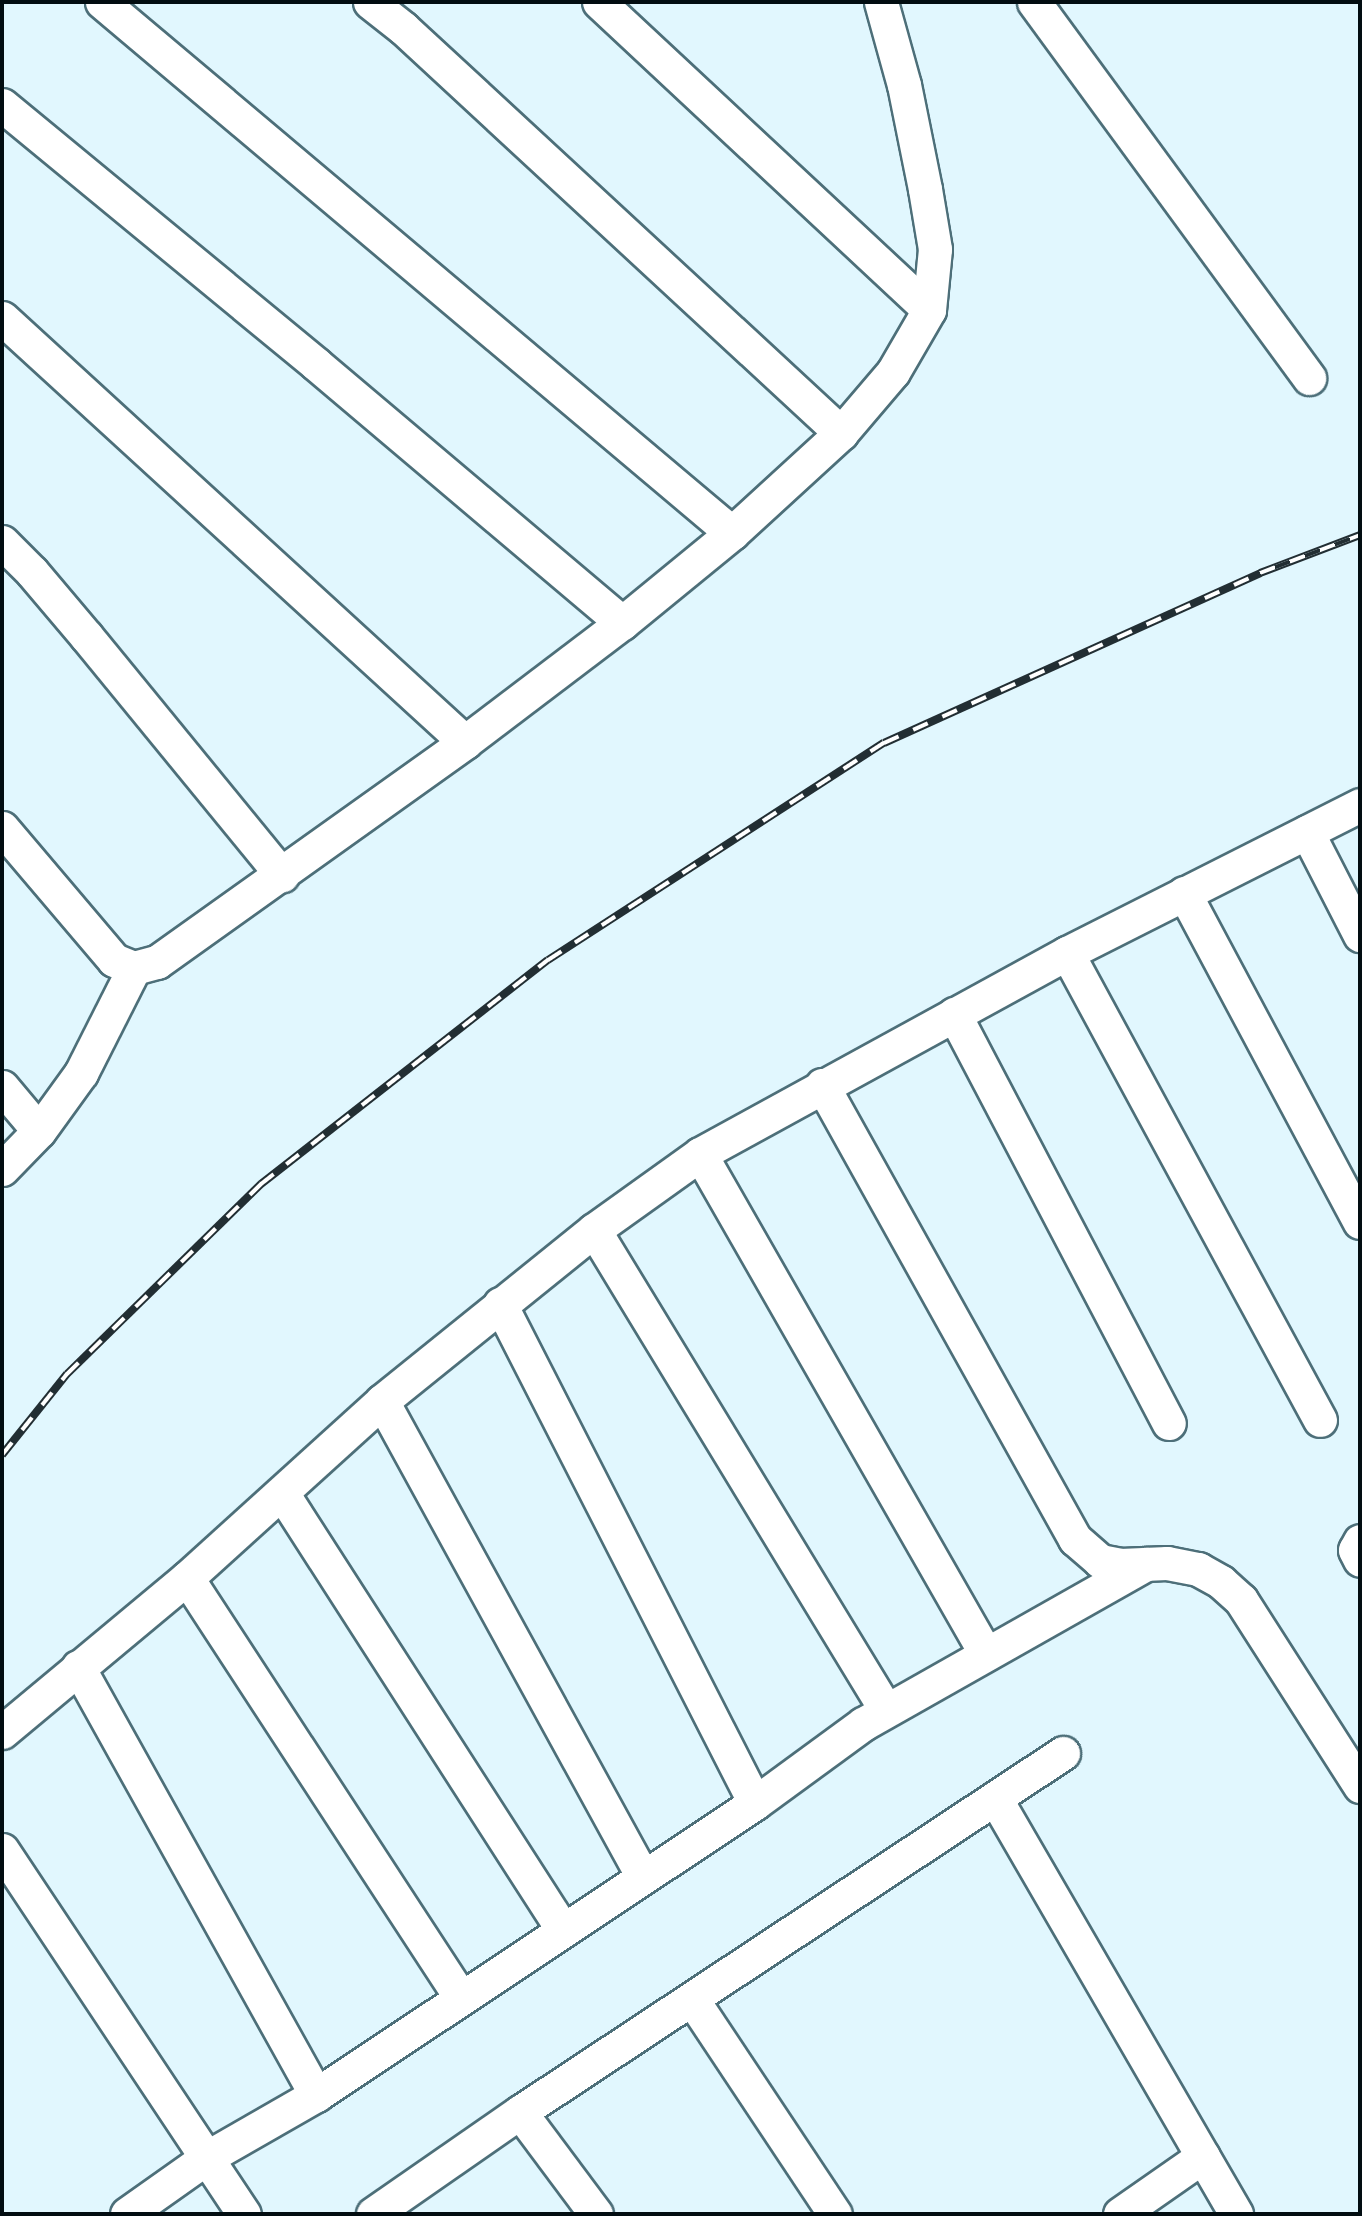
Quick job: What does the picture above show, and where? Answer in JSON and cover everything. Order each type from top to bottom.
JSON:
[{"type":"street","points":[[102,2],[732,533]]},
{"type":"street","points":[[370,2],[403,28],[841,433]]},
{"type":"street","points":[[599,2],[929,310]]},
{"type":"street","points":[[2,828],[114,960],[134,968],[157,962],[465,742],[622,623],[732,533],[841,433],[893,372],[929,310],[934,248],[927,201],[904,85],[881,2]]},
{"type":"street","points":[[1034,2],[1309,379]]},
{"type":"street","points":[[2,105],[296,347],[622,623]]},
{"type":"street","points":[[2,318],[465,742]]},
{"type":"street","points":[[2,542],[32,572],[87,637],[282,875]]},
{"type":"street","points":[[2,1732],[187,1578],[382,1401],[594,1230],[700,1154],[1067,953],[1360,805]]},
{"type":"street","points":[[1307,832],[1360,934]]},
{"type":"street","points":[[1184,893],[1360,1222]]},
{"type":"street","points":[[1067,953],[1320,1420]]},
{"type":"street","points":[[2,1169],[39,1131],[81,1073],[134,968]]},
{"type":"street","points":[[954,1014],[1169,1423]]},
{"type":"street","points":[[822,1085],[1075,1539],[1100,1561],[1167,1563],[1198,1569],[1221,1582],[1241,1601],[1360,1786]]},
{"type":"street","points":[[2,1087],[39,1131]]},
{"type":"street","points":[[700,1154],[986,1654]]},
{"type":"street","points":[[594,1230],[886,1710]]},
{"type":"street","points":[[500,1304],[755,1803]]},
{"type":"street","points":[[382,1401],[643,1877]]},
{"type":"street","points":[[282,1493],[563,1930]]},
{"type":"street","points":[[1360,1541],[1355,1550],[1360,1560]]},
{"type":"street","points":[[127,2214],[206,2158],[316,2095],[755,1803],[863,1724],[1146,1564]]},
{"type":"street","points":[[187,1578],[461,1998]]},
{"type":"street","points":[[78,1667],[316,2095]]},
{"type":"street","points":[[373,2214],[520,2112],[1063,1753]]},
{"type":"street","points":[[995,1798],[1236,2214]]},
{"type":"street","points":[[2,1850],[244,2214]]},
{"type":"street","points":[[692,1999],[835,2214]]},
{"type":"street","points":[[520,2112],[596,2214]]},
{"type":"street","points":[[1120,2214],[1203,2156]]},
{"type":"railway","points":[[2,1455],[67,1374],[261,1184],[548,960],[884,743],[1260,573],[1360,535]]}]
